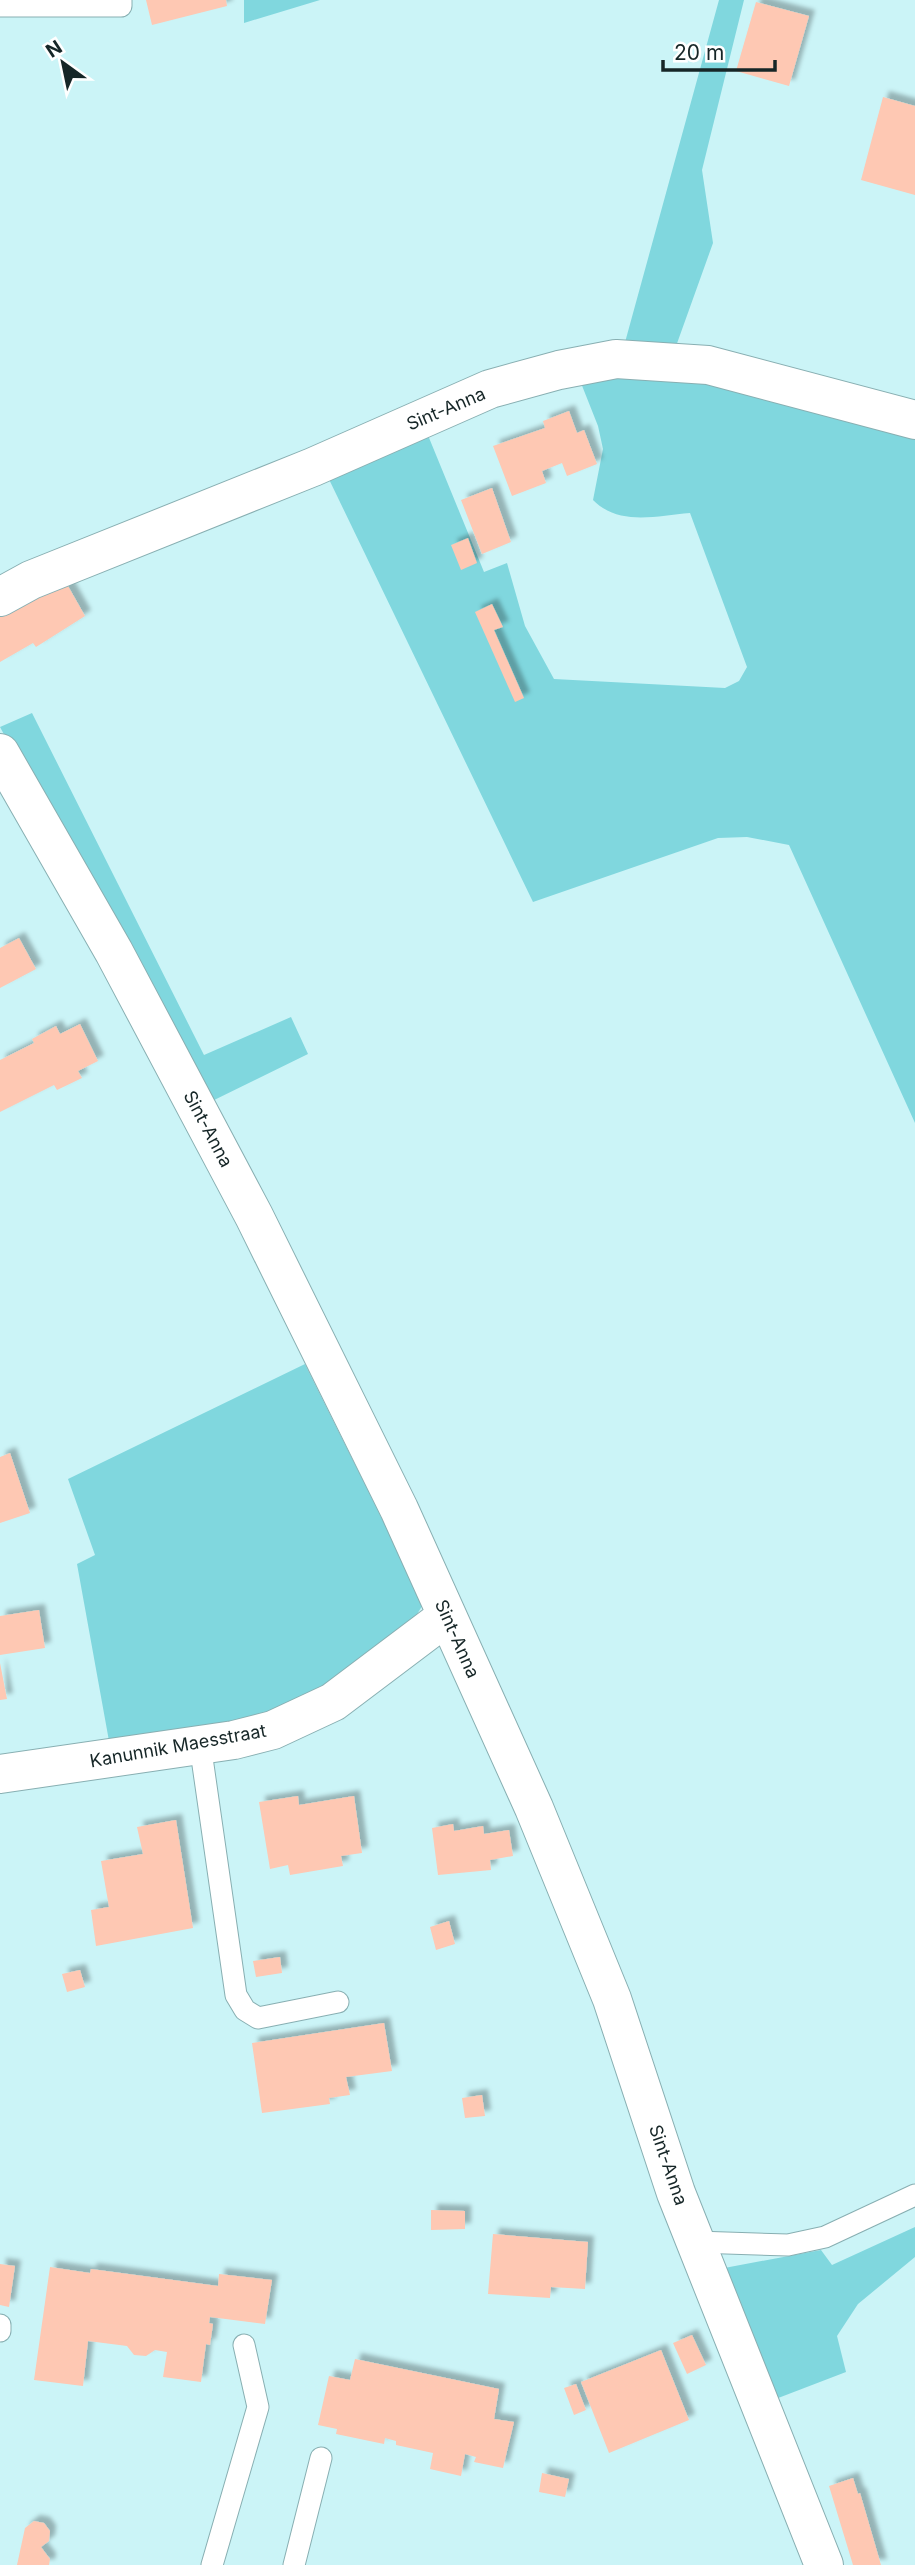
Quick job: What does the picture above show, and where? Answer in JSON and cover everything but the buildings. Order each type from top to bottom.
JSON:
[{"type":"street","name":"Sint-Anna","points":[[0,597],[31,580],[300,472],[490,389],[559,370],[616,359],[708,366],[915,420]]},
{"type":"street","name":"Sint-Anna","points":[[0,753],[114,952],[254,1216],[400,1509],[534,1808],[612,1999],[676,2193],[824,2565]]},
{"type":"street","name":"Kanunnik Maesstraat","points":[[0,1774],[200,1744],[273,1730],[305,1718],[333,1702],[447,1616]]},
{"type":"lane","points":[[0,6],[121,6],[121,0]]},
{"type":"lane","points":[[200,1744],[236,1995],[245,2010],[258,2018],[338,2001]]},
{"type":"lane","points":[[696,2242],[719,2241],[766,2246],[825,2238],[915,2195]]},
{"type":"lane","points":[[212,2565],[258,2407],[244,2345]]},
{"type":"lane","points":[[294,2565],[321,2458]]},
{"type":"shaded area","points":[[244,0],[320,0],[244,23]]},
{"type":"shaded area","points":[[719,0],[744,0],[702,170],[713,243],[675,349],[624,346]]},
{"type":"shaded area","points":[[639,367],[915,433],[915,1123],[789,845],[747,837],[718,838],[533,902],[325,471],[425,428],[484,572],[507,563],[525,626],[554,679],[725,688],[739,681],[747,667],[690,513],[651,517],[626,516],[603,508],[593,500],[603,449],[598,426],[579,378]]},
{"type":"shaded area","points":[[32,713],[204,1055],[291,1017],[308,1054],[204,1105],[0,727]]},
{"type":"shaded area","points":[[305,1364],[424,1603],[414,1619],[310,1696],[253,1720],[109,1741],[77,1564],[95,1555],[68,1479]]},
{"type":"shaded area","points":[[915,2227],[915,2257],[858,2304],[837,2336],[846,2372],[773,2400],[719,2269],[821,2250],[832,2265]]}]
